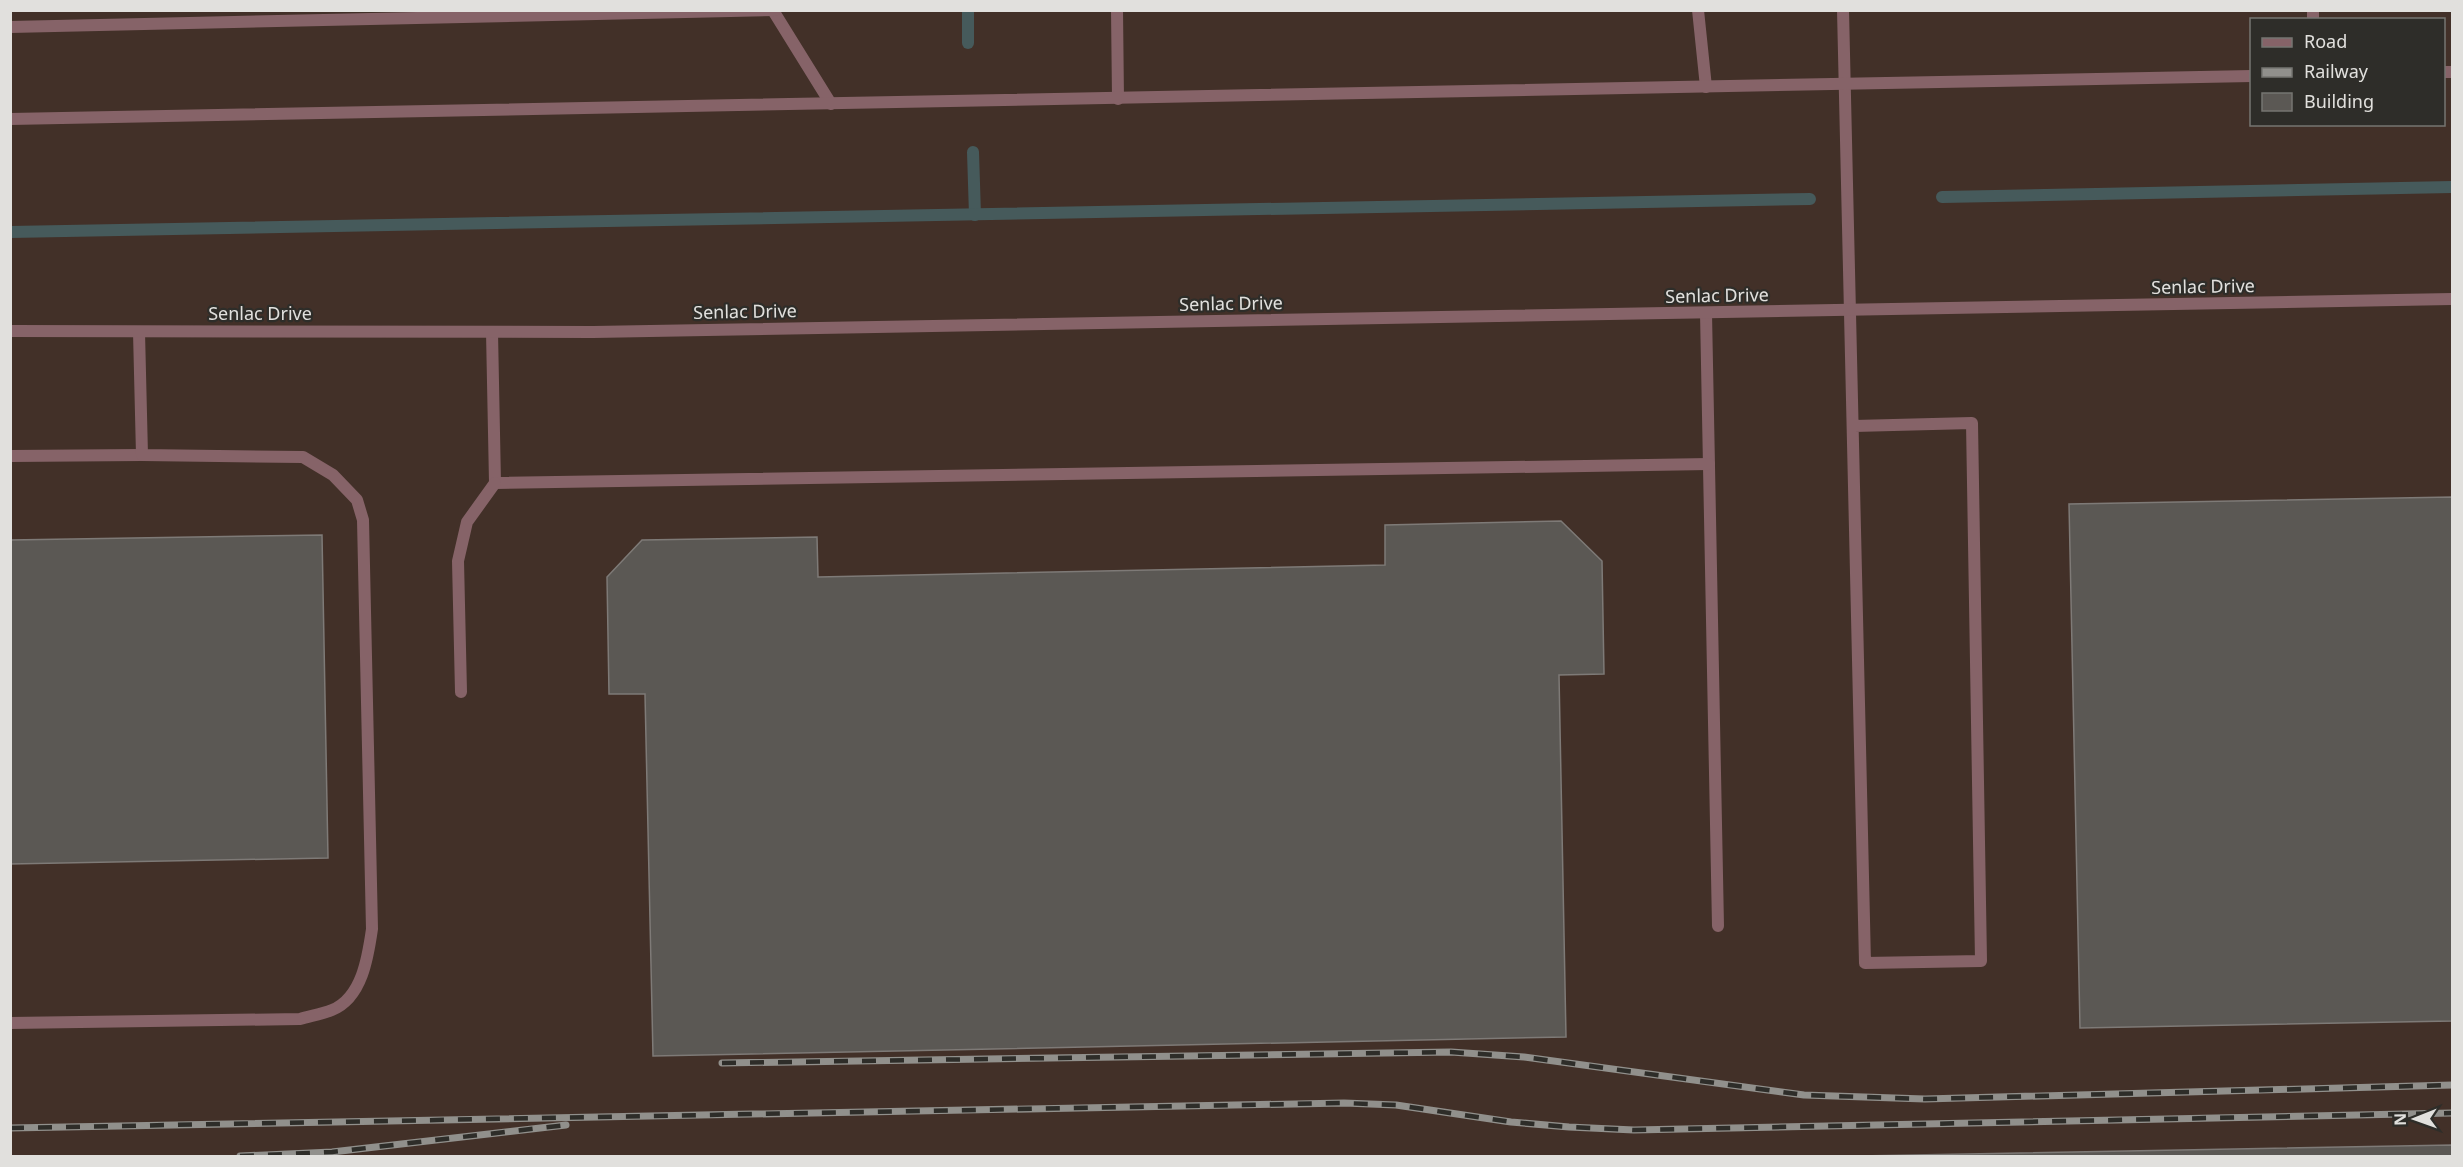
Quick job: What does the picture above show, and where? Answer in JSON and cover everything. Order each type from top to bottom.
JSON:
[{"type":"street","points":[[1117,10],[1118,99]]},
{"type":"street","points":[[1698,10],[1706,87]]},
{"type":"street","points":[[1843,10],[1865,963],[1981,961],[1972,423],[1854,426]]},
{"type":"street","points":[[10,27],[775,11],[831,104]]},
{"type":"street","points":[[10,119],[2250,76]]},
{"type":"street","name":"Senlac Drive","points":[[10,331],[492,332],[2452,299]]},
{"type":"street","points":[[1706,313],[1718,926]]},
{"type":"street","points":[[139,332],[142,455]]},
{"type":"street","points":[[461,692],[458,561],[467,522],[495,483],[492,332]]},
{"type":"street","points":[[10,456],[142,455],[303,458],[333,475],[357,500],[363,520],[372,929],[368,960],[353,995],[334,1010],[300,1018],[10,1023]]},
{"type":"street","points":[[495,483],[1709,464]]},
{"type":"shaded area","points":[[11,11],[2452,11],[2452,1156],[11,1156]]},
{"type":"building","points":[[2452,497],[2452,1021],[2080,1028],[2069,504]]},
{"type":"building","points":[[1561,521],[1602,561],[1604,674],[1559,675],[1566,1037],[653,1056],[645,694],[609,694],[607,577],[642,540],[817,537],[818,577],[1385,565],[1385,525]]},
{"type":"building","points":[[322,535],[328,858],[10,864],[10,540]]},
{"type":"building","points":[[2452,1145],[2452,1156],[1858,1156]]},
{"type":"waterway","points":[[968,10],[968,43]]},
{"type":"waterway","points":[[973,152],[975,215]]},
{"type":"waterway","points":[[1942,197],[2452,187]]},
{"type":"waterway","points":[[10,232],[1810,199]]},
{"type":"railway","points":[[722,1063],[1451,1052],[1524,1057],[1804,1095],[1925,1099],[2452,1085]]},
{"type":"railway","points":[[10,1128],[1344,1103],[1396,1105],[1511,1122],[1634,1130],[2452,1113]]},
{"type":"railway","points":[[240,1156],[332,1152],[566,1125]]}]
